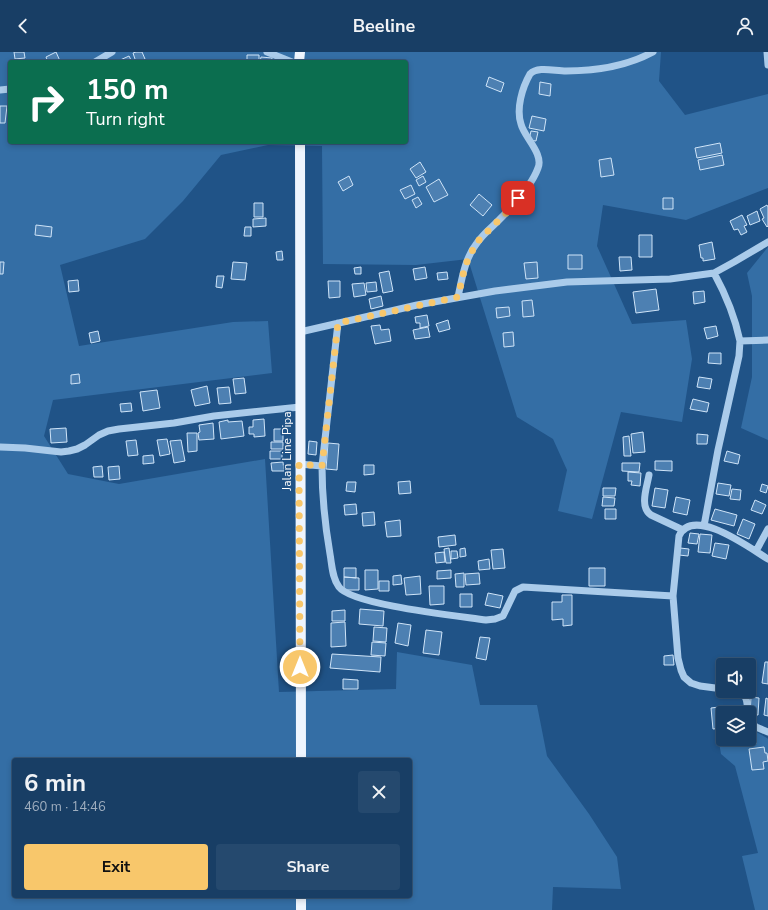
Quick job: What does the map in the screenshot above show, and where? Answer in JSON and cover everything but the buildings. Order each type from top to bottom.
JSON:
[{"type":"main road","name":"Jalan Line Pipa","points":[[300,144],[299,464],[301,758]]},
{"type":"main road","points":[[301,898],[301,910]]},
{"type":"street","points":[[98,60],[112,52]]},
{"type":"street","points":[[267,52],[287,60]]},
{"type":"street","points":[[458,297],[465,266],[476,243],[507,212],[522,193],[539,166],[538,155],[521,126],[519,114],[520,101],[530,74],[538,70],[570,71],[600,68],[633,60],[653,52]]},
{"type":"street","points":[[767,52],[768,65]]},
{"type":"street","points":[[300,332],[458,297],[546,284],[670,279],[714,273],[768,242]]},
{"type":"street","points":[[704,526],[740,341],[727,297],[714,273]]},
{"type":"street","points":[[338,323],[322,466],[326,531],[334,578],[342,590],[364,600],[405,608],[486,620],[503,616],[506,613],[515,591],[523,587],[673,596]]},
{"type":"street","points":[[740,341],[768,340]]},
{"type":"street","points":[[0,447],[61,452],[69,451],[85,445],[99,434],[119,429],[158,425],[214,416],[300,407]]},
{"type":"street","points":[[299,464],[322,466]]},
{"type":"street","points":[[649,475],[644,503],[646,512],[683,530]]},
{"type":"street","points":[[716,688],[700,686],[684,677],[678,658],[673,596],[679,536],[683,530],[693,525],[704,526],[724,533],[745,544],[768,559]]},
{"type":"street","points":[[756,551],[768,529]]},
{"type":"street","points":[[756,727],[768,732]]},
{"type":"shaded area","points":[[0,52],[661,52],[659,81],[685,115],[768,94],[768,188],[686,220],[603,205],[597,246],[632,324],[686,320],[692,359],[682,422],[621,412],[592,519],[558,511],[567,470],[553,439],[517,417],[468,259],[416,265],[323,264],[322,146],[268,145],[221,155],[183,201],[145,239],[60,265],[79,346],[233,322],[268,321],[272,373],[53,400],[44,436],[68,474],[119,484],[265,459],[279,692],[396,689],[397,652],[472,665],[480,705],[537,705],[547,756],[589,814],[617,857],[621,889],[553,887],[552,910],[0,910]]},
{"type":"shaded area","points":[[768,247],[768,440],[741,428],[752,377],[752,296],[747,273]]},
{"type":"shaded area","points":[[756,732],[768,739],[768,910],[755,910],[742,856],[758,853],[735,766],[721,754],[720,746],[756,746]]},
{"type":"route","points":[[300,667],[299,464],[322,466],[338,323],[458,297],[465,266],[476,243],[507,212],[518,198]]}]
